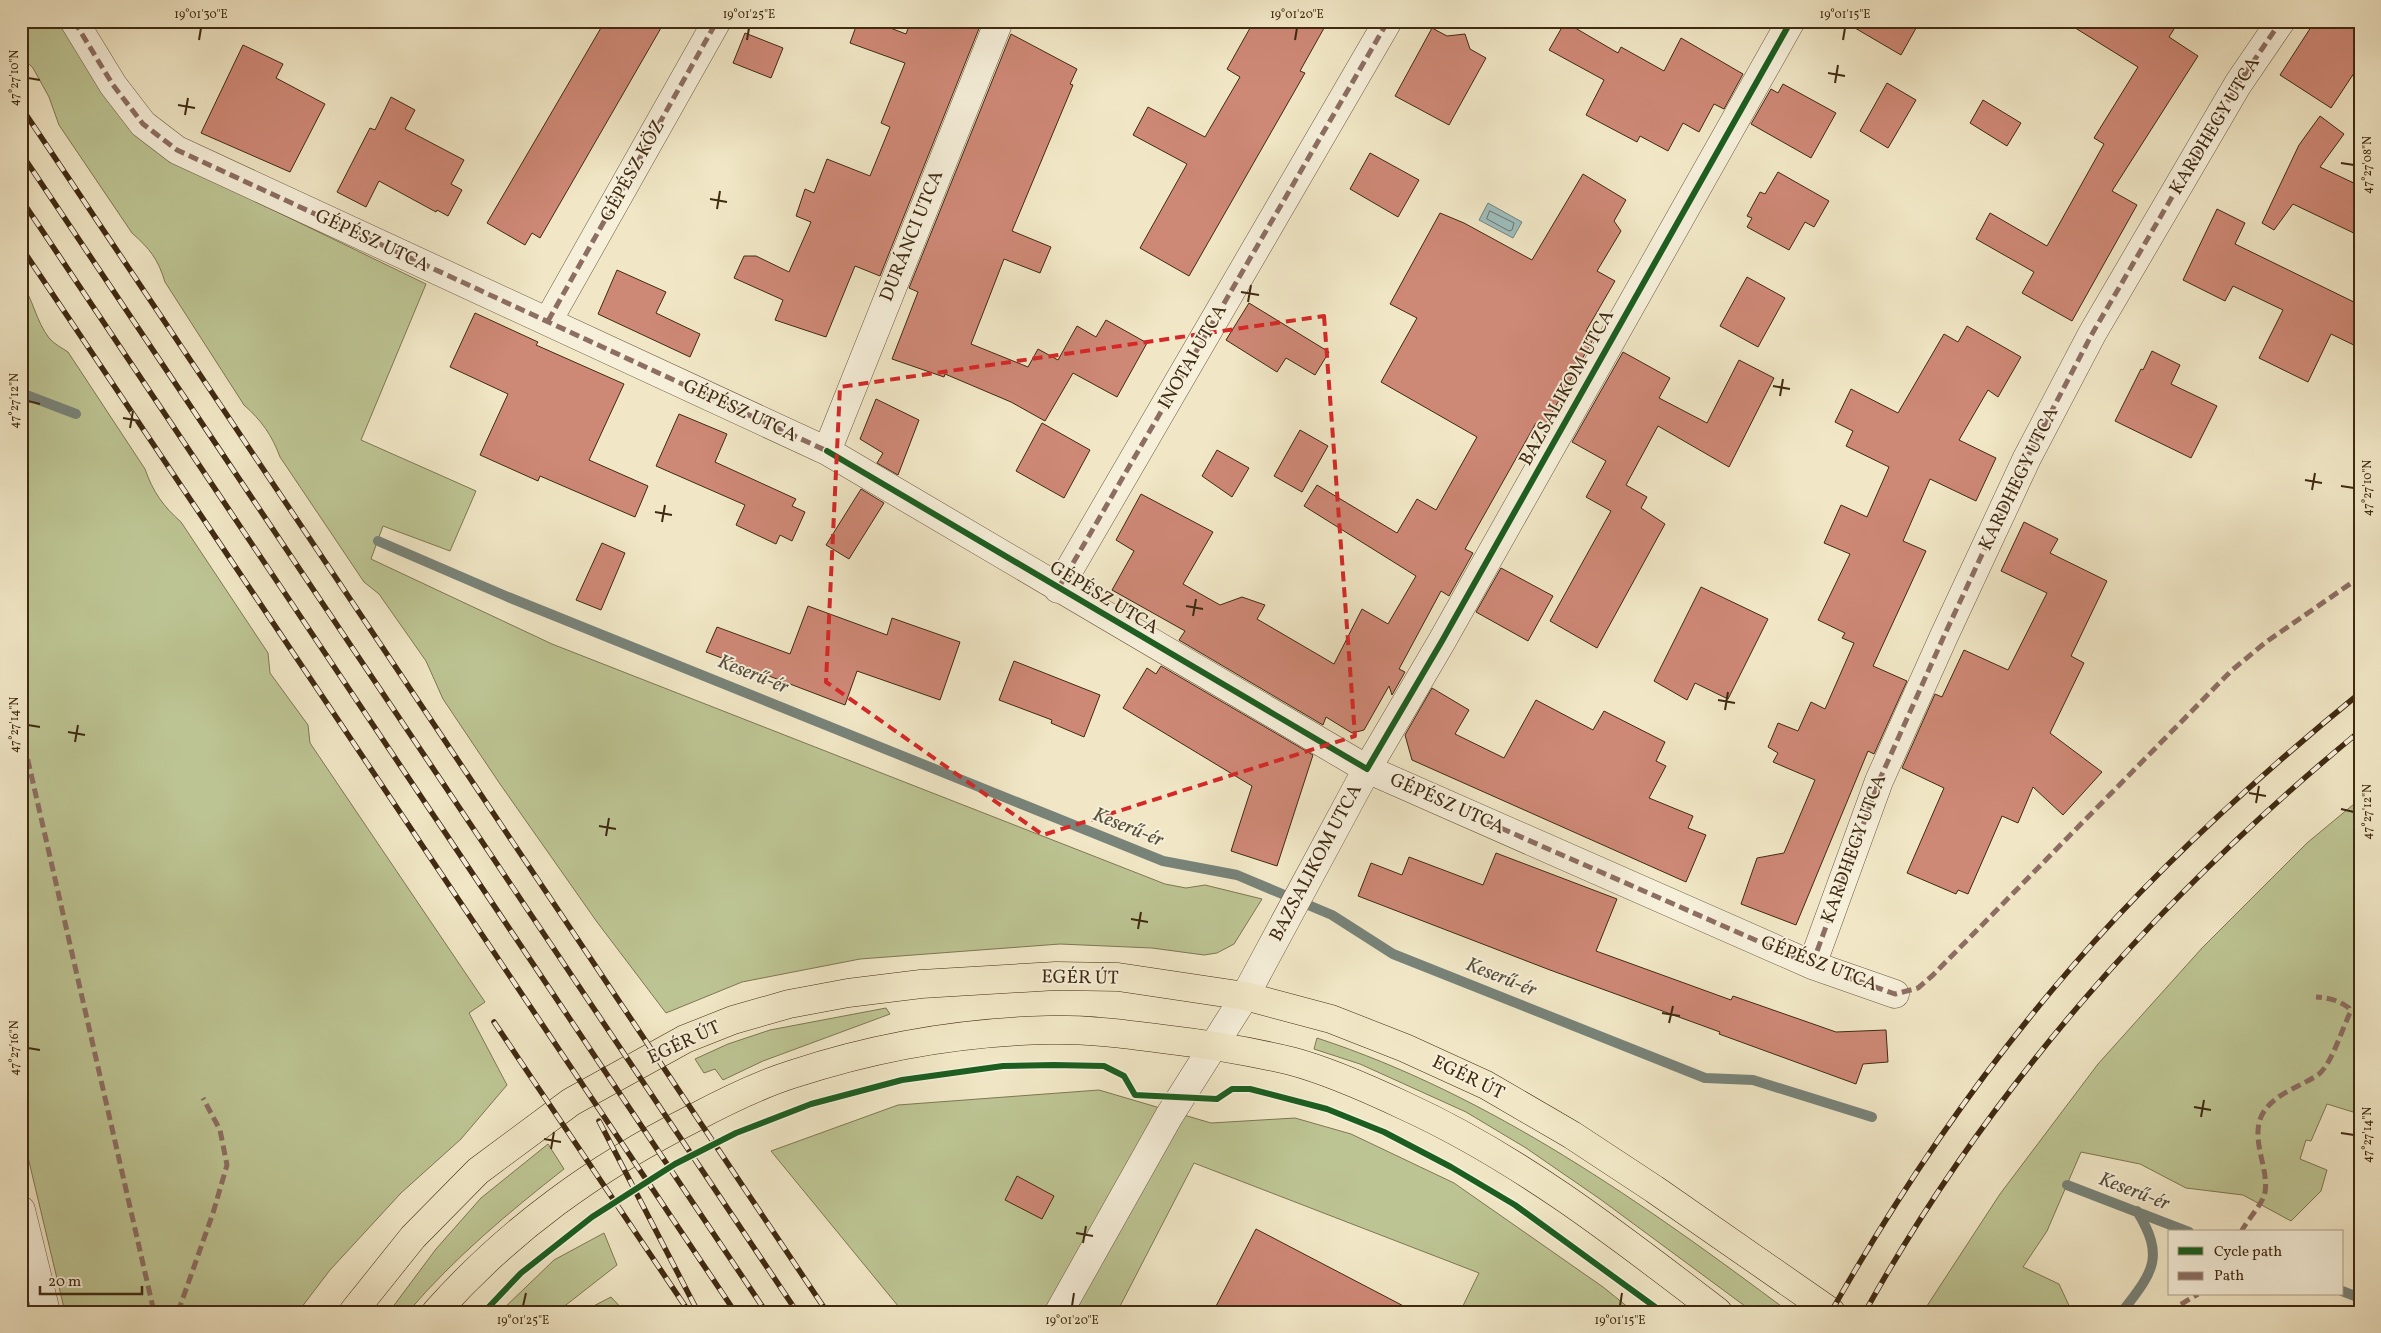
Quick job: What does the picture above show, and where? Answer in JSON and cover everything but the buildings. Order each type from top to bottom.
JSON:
[{"type":"main road","name":"EGÉR ÚT","points":[[353,1312],[413,1237],[478,1171],[532,1129],[571,1102],[685,1039],[733,1020],[789,1004],[848,993],[991,978],[1056,976],[1118,977],[1245,996],[1330,1019],[1405,1048],[1486,1085],[1613,1162],[1831,1312]]},
{"type":"main road","points":[[436,1312],[468,1276],[514,1233],[613,1163],[658,1136],[737,1096],[792,1074],[874,1051],[946,1038],[1004,1032],[1051,1030],[1124,1034],[1214,1045],[1294,1062],[1406,1106],[1493,1151],[1612,1230],[1718,1312]]},
{"type":"street","name":"GÉPÉSZ UTCA","points":[[74,21],[113,85],[143,124],[177,150],[827,452],[1367,769],[1812,965],[1895,994]]},
{"type":"street","name":"GÉPÉSZ KÖZ","points":[[548,321],[717,21]]},
{"type":"street","name":"DURÁNCI UTCA","points":[[827,452],[998,21]]},
{"type":"street","name":"INOTAI UTCA","points":[[1058,589],[1388,21]]},
{"type":"street","name":"BAZSALIKOM UTCA","points":[[1059,1312],[1169,1116],[1245,996],[1367,769],[1442,641],[1791,21]]},
{"type":"street","name":"KARDHEGY UTCA","points":[[1812,965],[1878,781],[2027,458],[2092,334],[2238,84],[2281,21]]},
{"type":"street","points":[[21,1210],[46,1312]]},
{"type":"highlighted area","points":[[1324,316],[1355,736],[1043,835],[826,682],[840,387]]},
{"type":"green space","points":[[21,21],[58,21],[122,118],[178,164],[426,284],[361,440],[476,491],[450,551],[383,526],[371,559],[552,644],[1165,884],[1186,888],[1205,885],[1262,899],[1234,944],[1217,953],[1204,955],[1152,948],[1060,944],[860,959],[742,982],[666,1013],[597,922],[500,784],[443,699],[426,661],[379,594],[364,582],[280,457],[265,428],[244,405],[165,282],[153,255],[132,233],[59,125],[49,97],[33,68],[21,56]]},
{"type":"green space","points":[[21,282],[49,338],[68,352],[145,469],[151,485],[159,498],[181,522],[268,653],[270,673],[308,725],[310,743],[485,1002],[469,1013],[507,1085],[461,1139],[401,1193],[330,1270],[298,1312],[65,1312],[21,1128]]},
{"type":"green space","points":[[2360,799],[2360,1097],[2353,1112],[2327,1104],[2311,1141],[2306,1140],[2300,1159],[2327,1170],[2321,1191],[2291,1221],[2243,1195],[2186,1188],[2140,1164],[2081,1152],[2047,1231],[2023,1267],[2059,1284],[2072,1312],[1923,1312],[2000,1194],[2098,1064],[2202,948],[2307,843]]},
{"type":"green space","points":[[886,1008],[890,1014],[763,1061],[723,1080],[715,1069],[704,1073],[695,1059],[728,1044],[770,1030]]},
{"type":"green space","points":[[1317,1038],[1381,1062],[1444,1090],[1504,1121],[1621,1192],[1789,1312],[1753,1312],[1600,1199],[1526,1148],[1466,1112],[1360,1064],[1314,1049]]},
{"type":"green space","points":[[1099,1090],[1211,1123],[1295,1118],[1351,1134],[1454,1183],[1603,1287],[1634,1312],[1460,1312],[1479,1273],[1194,1163],[1117,1312],[903,1312],[771,1151],[898,1105]]},
{"type":"green space","points":[[548,1144],[564,1169],[463,1254],[408,1312],[389,1312],[436,1249],[481,1198]]},
{"type":"green space","points":[[604,1233],[617,1265],[557,1312],[500,1312],[554,1260]]},
{"type":"green space","points":[[611,1297],[625,1312],[582,1312]]},
{"type":"water","points":[[1488,203],[1522,222],[1513,238],[1479,220]]},
{"type":"waterway","name":"Keserű-ér","points":[[21,393],[76,414]]},
{"type":"waterway","name":"Keserű-ér","points":[[378,541],[508,597],[1163,861],[1237,875],[1332,915],[1393,954],[1705,1078],[1753,1080],[1872,1117]]},
{"type":"waterway","name":"Keserű-ér","points":[[2067,1185],[2184,1230]]},
{"type":"waterway","points":[[2122,1312],[2148,1275],[2152,1264],[2151,1241],[2137,1211]]},
{"type":"waterway","name":"Keserű-ér","points":[[2344,1292],[2360,1298]]},
{"type":"railway","points":[[21,107],[827,1312]]},
{"type":"railway","points":[[21,153],[797,1312]]},
{"type":"railway","points":[[21,199],[766,1312]]},
{"type":"railway","points":[[21,247],[735,1312]]},
{"type":"railway","points":[[1831,1312],[1913,1177],[1942,1134],[2004,1049],[2071,968],[2138,894],[2210,824],[2246,790],[2360,693]]},
{"type":"railway","points":[[1865,1312],[1914,1229],[1967,1150],[2024,1072],[2085,998],[2150,927],[2217,859],[2287,793],[2360,731]]},
{"type":"railway","points":[[494,1022],[689,1312]]},
{"type":"railway","points":[[599,1121],[698,1312]]},
{"type":"marked path","points":[[74,21],[113,85],[143,124],[177,150],[827,451]]},
{"type":"marked path","points":[[548,321],[717,21]]},
{"type":"marked path","points":[[1058,589],[1388,21]]},
{"type":"marked path","points":[[1812,965],[1879,781],[2027,458],[2092,334],[2238,84],[2281,21]]},
{"type":"marked path","points":[[1487,822],[1812,965],[1895,994],[1918,988],[1933,975],[2231,671],[2266,642],[2360,577]]},
{"type":"marked path","points":[[21,730],[154,1312]]},
{"type":"marked path","points":[[2242,1230],[2264,1197],[2265,1192],[2265,1174],[2258,1136],[2258,1126],[2261,1117],[2272,1102],[2312,1079],[2324,1069],[2350,1013],[2349,1008],[2337,1001],[2316,997]]},
{"type":"marked path","points":[[178,1312],[213,1213],[227,1165],[220,1130],[203,1098]]},
{"type":"marked path","points":[[2168,1312],[2195,1296]]},
{"type":"cycle path","points":[[827,451],[1367,769],[1442,641],[1791,21]]},
{"type":"cycle path","points":[[484,1312],[521,1273],[592,1217],[675,1164],[736,1133],[811,1104],[902,1080],[1003,1066],[1054,1065],[1104,1066],[1124,1076],[1135,1095],[1217,1099],[1232,1089],[1250,1089],[1327,1109],[1384,1132],[1451,1167],[1515,1205],[1662,1312]]}]
